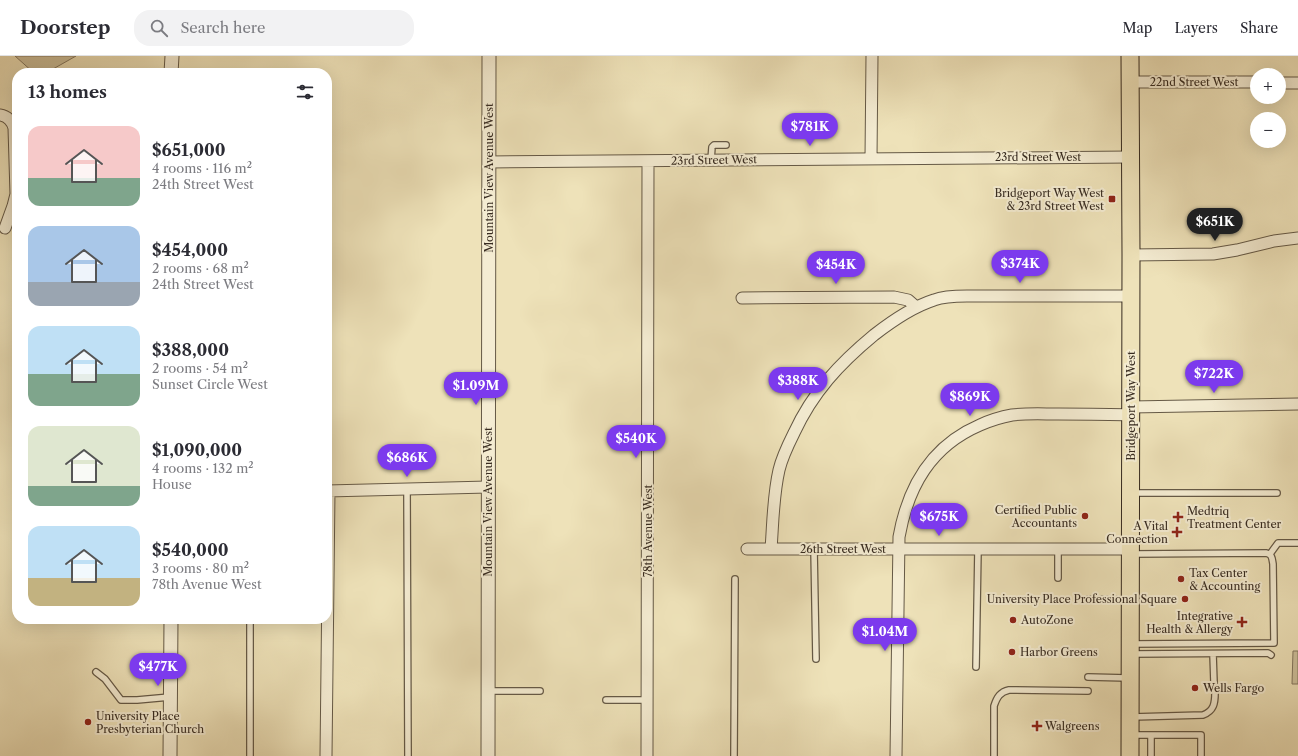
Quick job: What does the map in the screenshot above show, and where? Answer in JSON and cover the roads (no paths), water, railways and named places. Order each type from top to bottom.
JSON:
[{"type":"main road","name":"Bridgeport Way West","points":[[1130,56],[1130,756]]},
{"type":"street","points":[[171,68],[172,56]]},
{"type":"street","name":"Mountain View Avenue West","points":[[488,56],[488,756]]},
{"type":"street","points":[[871,158],[872,56]]},
{"type":"street","name":"22nd Street West","points":[[1130,82],[1250,82]]},
{"type":"street","points":[[1286,82],[1298,83]]},
{"type":"street","points":[[0,115],[5,116],[12,122]]},
{"type":"street","name":"23rd Street West","points":[[489,162],[1130,157]]},
{"type":"street","name":"78th Avenue West","points":[[647,756],[648,161]]},
{"type":"street","points":[[5,228],[12,209]]},
{"type":"street","points":[[1131,255],[1213,254],[1237,250],[1274,240],[1298,238]]},
{"type":"street","points":[[742,298],[894,296],[908,300],[916,307]]},
{"type":"street","points":[[771,549],[774,498],[779,470],[788,446],[809,406],[826,381],[846,359],[882,329],[916,307],[935,299],[967,296],[1131,296]]},
{"type":"street","points":[[896,756],[898,549],[900,531],[905,511],[920,475],[928,463],[952,440],[996,419],[1021,414],[1298,404]]},
{"type":"street","points":[[332,491],[488,487]]},
{"type":"street","name":"26th Street West","points":[[747,549],[1058,549],[1130,552]]},
{"type":"street","points":[[170,756],[171,624]]},
{"type":"street","points":[[326,756],[327,624]]},
{"type":"lane","points":[[711,160],[712,147],[714,145],[726,145]]},
{"type":"lane","points":[[407,489],[408,756]]},
{"type":"lane","points":[[1131,493],[1277,493]]},
{"type":"lane","points":[[1270,554],[1278,543],[1298,543]]},
{"type":"lane","points":[[814,549],[816,659]]},
{"type":"lane","points":[[976,667],[978,549]]},
{"type":"lane","points":[[1058,549],[1058,578]]},
{"type":"lane","points":[[1130,552],[1270,554]]},
{"type":"lane","points":[[1130,649],[1274,643],[1273,564],[1270,554]]},
{"type":"lane","points":[[734,756],[735,579]]},
{"type":"lane","points":[[1089,599],[1130,600]]},
{"type":"lane","points":[[250,624],[250,756]]},
{"type":"lane","points":[[1130,649],[1214,654],[1271,654]]},
{"type":"lane","points":[[1214,654],[1214,683]]},
{"type":"lane","points":[[96,672],[105,679],[121,700],[137,700],[170,696]]},
{"type":"lane","points":[[1088,677],[1130,678]]},
{"type":"lane","points":[[994,756],[994,706],[996,698],[1001,693],[1010,690],[1088,691]]},
{"type":"lane","points":[[488,691],[540,691]]},
{"type":"lane","points":[[1130,717],[1203,715],[1212,709],[1215,693]]},
{"type":"lane","points":[[606,700],[648,700]]},
{"type":"lane","points":[[1130,735],[1201,735],[1201,756]]},
{"type":"lane","points":[[1151,735],[1152,756]]},
{"type":"place","name":"Bridgeport Way West & 23rd Street West","points":[[1112,199]]},
{"type":"place","name":"Certified Public Accountants","points":[[1085,516]]},
{"type":"place","name":"Medtriq Treatment Center","points":[[1178,517]]},
{"type":"place","name":"A Vital Connection","points":[[1177,532]]},
{"type":"place","name":"Tax Center & Accounting","points":[[1181,579]]},
{"type":"place","name":"University Place Professional Square","points":[[1185,599]]},
{"type":"place","name":"AutoZone","points":[[1013,620]]},
{"type":"place","name":"Integrative Health & Allergy","points":[[1242,622]]},
{"type":"place","name":"Harbor Greens","points":[[1012,652]]},
{"type":"place","name":"Wells Fargo","points":[[1195,688]]},
{"type":"place","name":"University Place Presbyterian Church","points":[[88,722]]},
{"type":"place","name":"Walgreens","points":[[1037,726]]}]
